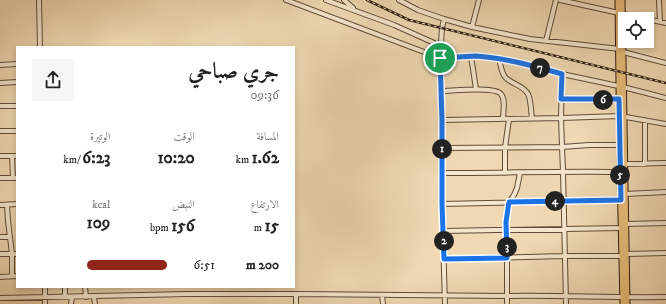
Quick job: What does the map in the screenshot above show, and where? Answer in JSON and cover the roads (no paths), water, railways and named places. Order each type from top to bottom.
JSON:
[{"type":"main road","points":[[618,0],[621,12]]},
{"type":"main road","points":[[621,12],[622,0]]},
{"type":"main road","points":[[622,50],[621,86],[625,194],[624,255],[625,298],[627,304]]},
{"type":"main road","points":[[621,86],[619,99],[622,116],[620,172],[624,226]]},
{"type":"main road","points":[[623,304],[625,298]]},
{"type":"street","points":[[39,0],[40,46]]},
{"type":"street","points":[[286,0],[440,58],[471,56],[520,62],[562,74],[621,86],[666,98]]},
{"type":"street","points":[[326,0],[394,24],[441,46]]},
{"type":"street","points":[[344,0],[357,11]]},
{"type":"street","points":[[399,0],[418,10],[472,27],[530,39],[622,50],[666,64]]},
{"type":"street","points":[[472,27],[479,0]]},
{"type":"street","points":[[546,41],[556,0]]},
{"type":"street","points":[[560,0],[581,2],[618,13]]},
{"type":"street","points":[[659,0],[660,21]]},
{"type":"street","points":[[444,19],[440,58],[445,304]]},
{"type":"street","points":[[654,20],[666,23]]},
{"type":"street","points":[[471,56],[476,89]]},
{"type":"street","points":[[499,59],[506,78],[521,87],[527,93],[532,118]]},
{"type":"street","points":[[0,65],[16,64]]},
{"type":"street","points":[[562,74],[561,118],[566,304]]},
{"type":"street","points":[[0,83],[16,82]]},
{"type":"street","points":[[441,91],[476,89],[495,90],[501,94],[503,100],[503,119]]},
{"type":"street","points":[[561,99],[619,99]]},
{"type":"street","points":[[0,106],[16,106]]},
{"type":"street","points":[[442,120],[622,116],[666,124]]},
{"type":"street","points":[[505,173],[505,148],[509,119]]},
{"type":"street","points":[[645,120],[645,164]]},
{"type":"street","points":[[0,131],[16,131]]},
{"type":"street","points":[[442,148],[620,145]]},
{"type":"street","points":[[0,156],[15,156],[15,178],[0,178]]},
{"type":"street","points":[[624,164],[666,163]]},
{"type":"street","points":[[442,173],[520,173],[563,171],[620,172]]},
{"type":"street","points":[[507,304],[506,216],[509,202],[517,188],[520,173]]},
{"type":"street","points":[[625,194],[666,192]]},
{"type":"street","points":[[442,204],[621,200]]},
{"type":"street","points":[[0,277],[14,276],[7,204]]},
{"type":"street","points":[[0,205],[16,204]]},
{"type":"street","points":[[443,231],[565,229],[666,223]]},
{"type":"street","points":[[0,237],[9,236]]},
{"type":"street","points":[[444,259],[666,253]]},
{"type":"street","points":[[0,254],[16,254]]},
{"type":"street","points":[[44,288],[44,304]]},
{"type":"street","points":[[65,288],[65,297]]},
{"type":"street","points":[[85,288],[86,297]]},
{"type":"street","points":[[1,304],[1,298],[180,295],[296,294],[566,296],[625,298],[666,297]]},
{"type":"street","points":[[296,294],[296,304]]},
{"type":"street","points":[[382,295],[383,304]]},
{"type":"street","points":[[71,304],[72,297]]},
{"type":"street","points":[[94,297],[95,304]]},
{"type":"street","points":[[18,298],[18,304]]},
{"type":"railway","points":[[367,0],[409,20],[666,83]]}]
